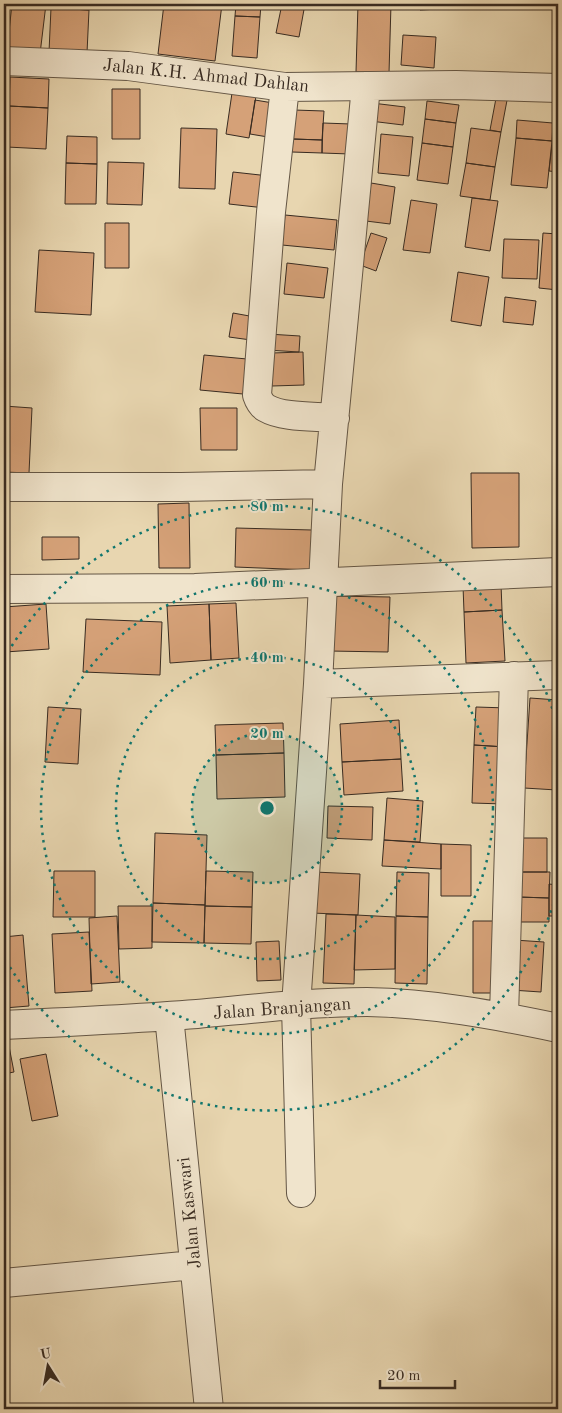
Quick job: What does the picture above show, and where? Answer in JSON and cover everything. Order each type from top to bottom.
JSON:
[{"type":"street","name":"Jalan K.H. Ahmad Dahlan","points":[[4,61],[128,66],[285,87],[456,85],[558,88]]},
{"type":"street","points":[[301,1193],[296,1006],[318,684],[328,484],[366,86]]},
{"type":"street","points":[[285,87],[271,212],[257,395],[259,402],[265,408],[278,413],[335,418]]},
{"type":"street","points":[[4,487],[181,488],[328,484]]},
{"type":"street","points":[[4,590],[195,588],[322,584],[558,572]]},
{"type":"street","points":[[318,684],[558,675]]},
{"type":"street","points":[[504,1016],[514,676]]},
{"type":"street","name":"Jalan Branjangan","points":[[4,1025],[367,1002],[504,1016],[558,1028]]},
{"type":"street","name":"Jalan Kaswari","points":[[169,1016],[208,1409]]},
{"type":"street","points":[[4,1283],[194,1265]]},
{"type":"building","points":[[12,4],[46,4],[40,54],[7,50]]},
{"type":"building","points":[[51,4],[89,4],[89,10],[51,8]]},
{"type":"building","points":[[164,4],[222,4],[215,61],[158,54]]},
{"type":"building","points":[[236,4],[261,4],[260,17],[235,16]]},
{"type":"building","points":[[282,4],[305,4],[299,37],[276,33]]},
{"type":"building","points":[[358,4],[391,4],[389,73],[356,72]]},
{"type":"building","points":[[419,4],[439,4],[439,9],[420,10]]},
{"type":"building","points":[[51,8],[89,10],[87,53],[49,52]]},
{"type":"building","points":[[235,16],[260,17],[257,58],[232,56]]},
{"type":"building","points":[[403,35],[436,37],[434,68],[401,65]]},
{"type":"building","points":[[10,77],[49,79],[48,108],[9,106]]},
{"type":"building","points":[[112,89],[140,89],[140,139],[112,139]]},
{"type":"building","points":[[232,93],[256,96],[249,138],[226,134]]},
{"type":"building","points":[[497,93],[508,95],[501,132],[490,130]]},
{"type":"building","points":[[255,100],[273,103],[268,137],[250,134]]},
{"type":"building","points":[[427,101],[459,105],[456,123],[425,119]]},
{"type":"building","points":[[372,103],[405,107],[403,125],[370,121]]},
{"type":"building","points":[[9,106],[48,108],[46,149],[7,147]]},
{"type":"building","points":[[294,110],[324,111],[322,140],[293,139]]},
{"type":"building","points":[[425,119],[456,123],[453,147],[422,143]]},
{"type":"building","points":[[517,120],[553,123],[552,141],[516,138]]},
{"type":"building","points":[[323,123],[351,124],[350,154],[322,153]]},
{"type":"building","points":[[181,128],[217,129],[215,189],[179,188]]},
{"type":"building","points":[[471,128],[501,132],[495,167],[466,163]]},
{"type":"building","points":[[381,134],[413,137],[409,176],[378,173]]},
{"type":"building","points":[[67,136],[97,137],[97,164],[66,163]]},
{"type":"building","points":[[516,138],[552,141],[547,188],[511,185]]},
{"type":"building","points":[[293,139],[322,140],[322,153],[292,152]]},
{"type":"building","points":[[422,143],[453,147],[448,184],[417,180]]},
{"type":"building","points":[[552,145],[558,146],[558,172],[549,171]]},
{"type":"building","points":[[108,162],[144,163],[142,205],[107,204]]},
{"type":"building","points":[[66,163],[97,164],[96,204],[65,204]]},
{"type":"building","points":[[466,163],[495,167],[490,200],[460,196]]},
{"type":"building","points":[[233,172],[269,176],[265,208],[229,204]]},
{"type":"building","points":[[371,183],[395,187],[390,224],[366,221]]},
{"type":"building","points":[[472,198],[498,201],[490,251],[465,247]]},
{"type":"building","points":[[411,200],[437,204],[430,253],[403,250]]},
{"type":"building","points":[[285,215],[337,220],[334,250],[282,245]]},
{"type":"building","points":[[105,223],[129,223],[129,268],[105,268]]},
{"type":"building","points":[[371,233],[387,238],[376,271],[360,265]]},
{"type":"building","points":[[543,233],[558,234],[558,290],[539,288]]},
{"type":"building","points":[[504,239],[539,240],[537,279],[502,278]]},
{"type":"building","points":[[39,250],[94,253],[91,315],[35,312]]},
{"type":"building","points":[[287,263],[328,268],[324,298],[284,294]]},
{"type":"building","points":[[458,272],[489,277],[481,326],[451,321]]},
{"type":"building","points":[[505,297],[536,301],[533,325],[503,322]]},
{"type":"building","points":[[233,313],[255,317],[251,340],[229,337]]},
{"type":"building","points":[[268,334],[300,336],[299,352],[267,350]]},
{"type":"building","points":[[303,352],[304,385],[272,386],[272,353]]},
{"type":"building","points":[[204,355],[247,359],[243,394],[200,390]]},
{"type":"building","points":[[4,406],[32,408],[29,473],[4,472]]},
{"type":"building","points":[[200,408],[237,408],[237,450],[201,450]]},
{"type":"building","points":[[471,473],[519,473],[519,547],[472,548]]},
{"type":"building","points":[[554,473],[558,473],[558,546],[554,546]]},
{"type":"building","points":[[189,503],[190,568],[159,568],[158,504]]},
{"type":"building","points":[[236,528],[312,530],[310,570],[235,567]]},
{"type":"building","points":[[42,537],[79,537],[79,559],[42,560]]},
{"type":"building","points":[[501,584],[502,610],[464,612],[463,586]]},
{"type":"building","points":[[330,596],[390,597],[388,652],[329,651]]},
{"type":"building","points":[[236,603],[239,658],[211,660],[209,604]]},
{"type":"building","points":[[46,604],[49,649],[5,652],[4,607]]},
{"type":"building","points":[[209,604],[211,660],[170,663],[167,606]]},
{"type":"building","points":[[502,610],[505,661],[466,663],[464,612]]},
{"type":"building","points":[[86,619],[162,622],[160,675],[83,672]]},
{"type":"building","points":[[530,698],[558,700],[557,790],[524,788]]},
{"type":"building","points":[[48,707],[81,709],[78,764],[45,762]]},
{"type":"building","points":[[476,707],[508,708],[506,747],[474,745]]},
{"type":"building","points":[[399,720],[401,759],[342,762],[340,724]]},
{"type":"building","points":[[283,723],[284,753],[216,755],[215,725]]},
{"type":"building","points":[[474,745],[506,747],[504,804],[472,803]]},
{"type":"building","points":[[284,753],[285,797],[217,799],[216,755]]},
{"type":"building","points":[[401,759],[403,791],[344,795],[342,762]]},
{"type":"building","points":[[387,798],[423,801],[420,842],[384,840]]},
{"type":"building","points":[[328,806],[373,807],[372,840],[327,838]]},
{"type":"building","points":[[155,833],[207,835],[205,905],[153,903]]},
{"type":"building","points":[[520,838],[547,838],[547,872],[520,872]]},
{"type":"building","points":[[384,840],[441,844],[441,869],[382,866]]},
{"type":"building","points":[[441,844],[471,845],[471,896],[441,896]]},
{"type":"building","points":[[54,871],[95,871],[95,917],[53,917]]},
{"type":"building","points":[[206,871],[253,872],[252,907],[205,906]]},
{"type":"building","points":[[314,872],[360,874],[358,915],[312,913]]},
{"type":"building","points":[[397,872],[429,873],[428,917],[396,916]]},
{"type":"building","points":[[520,872],[550,872],[549,898],[518,897]]},
{"type":"building","points":[[549,884],[558,885],[558,916],[549,916]]},
{"type":"building","points":[[518,897],[549,898],[549,922],[517,922]]},
{"type":"building","points":[[153,903],[205,905],[204,943],[152,942]]},
{"type":"building","points":[[118,906],[152,906],[152,948],[119,949]]},
{"type":"building","points":[[205,906],[252,907],[251,944],[204,943]]},
{"type":"building","points":[[326,914],[356,915],[354,984],[323,983]]},
{"type":"building","points":[[356,915],[395,917],[395,969],[354,970]]},
{"type":"building","points":[[117,916],[120,982],[91,984],[89,918]]},
{"type":"building","points":[[396,916],[428,917],[427,984],[395,983]]},
{"type":"building","points":[[473,921],[497,921],[497,993],[473,993]]},
{"type":"building","points":[[89,932],[92,991],[55,993],[52,934]]},
{"type":"building","points":[[23,935],[29,1006],[4,1008],[4,937]]},
{"type":"building","points":[[514,940],[544,942],[541,992],[511,990]]},
{"type":"building","points":[[279,941],[281,980],[257,981],[256,942]]},
{"type":"building","points":[[8,1041],[14,1072],[4,1074],[4,1042]]},
{"type":"building","points":[[46,1054],[58,1116],[32,1121],[20,1059]]}]
